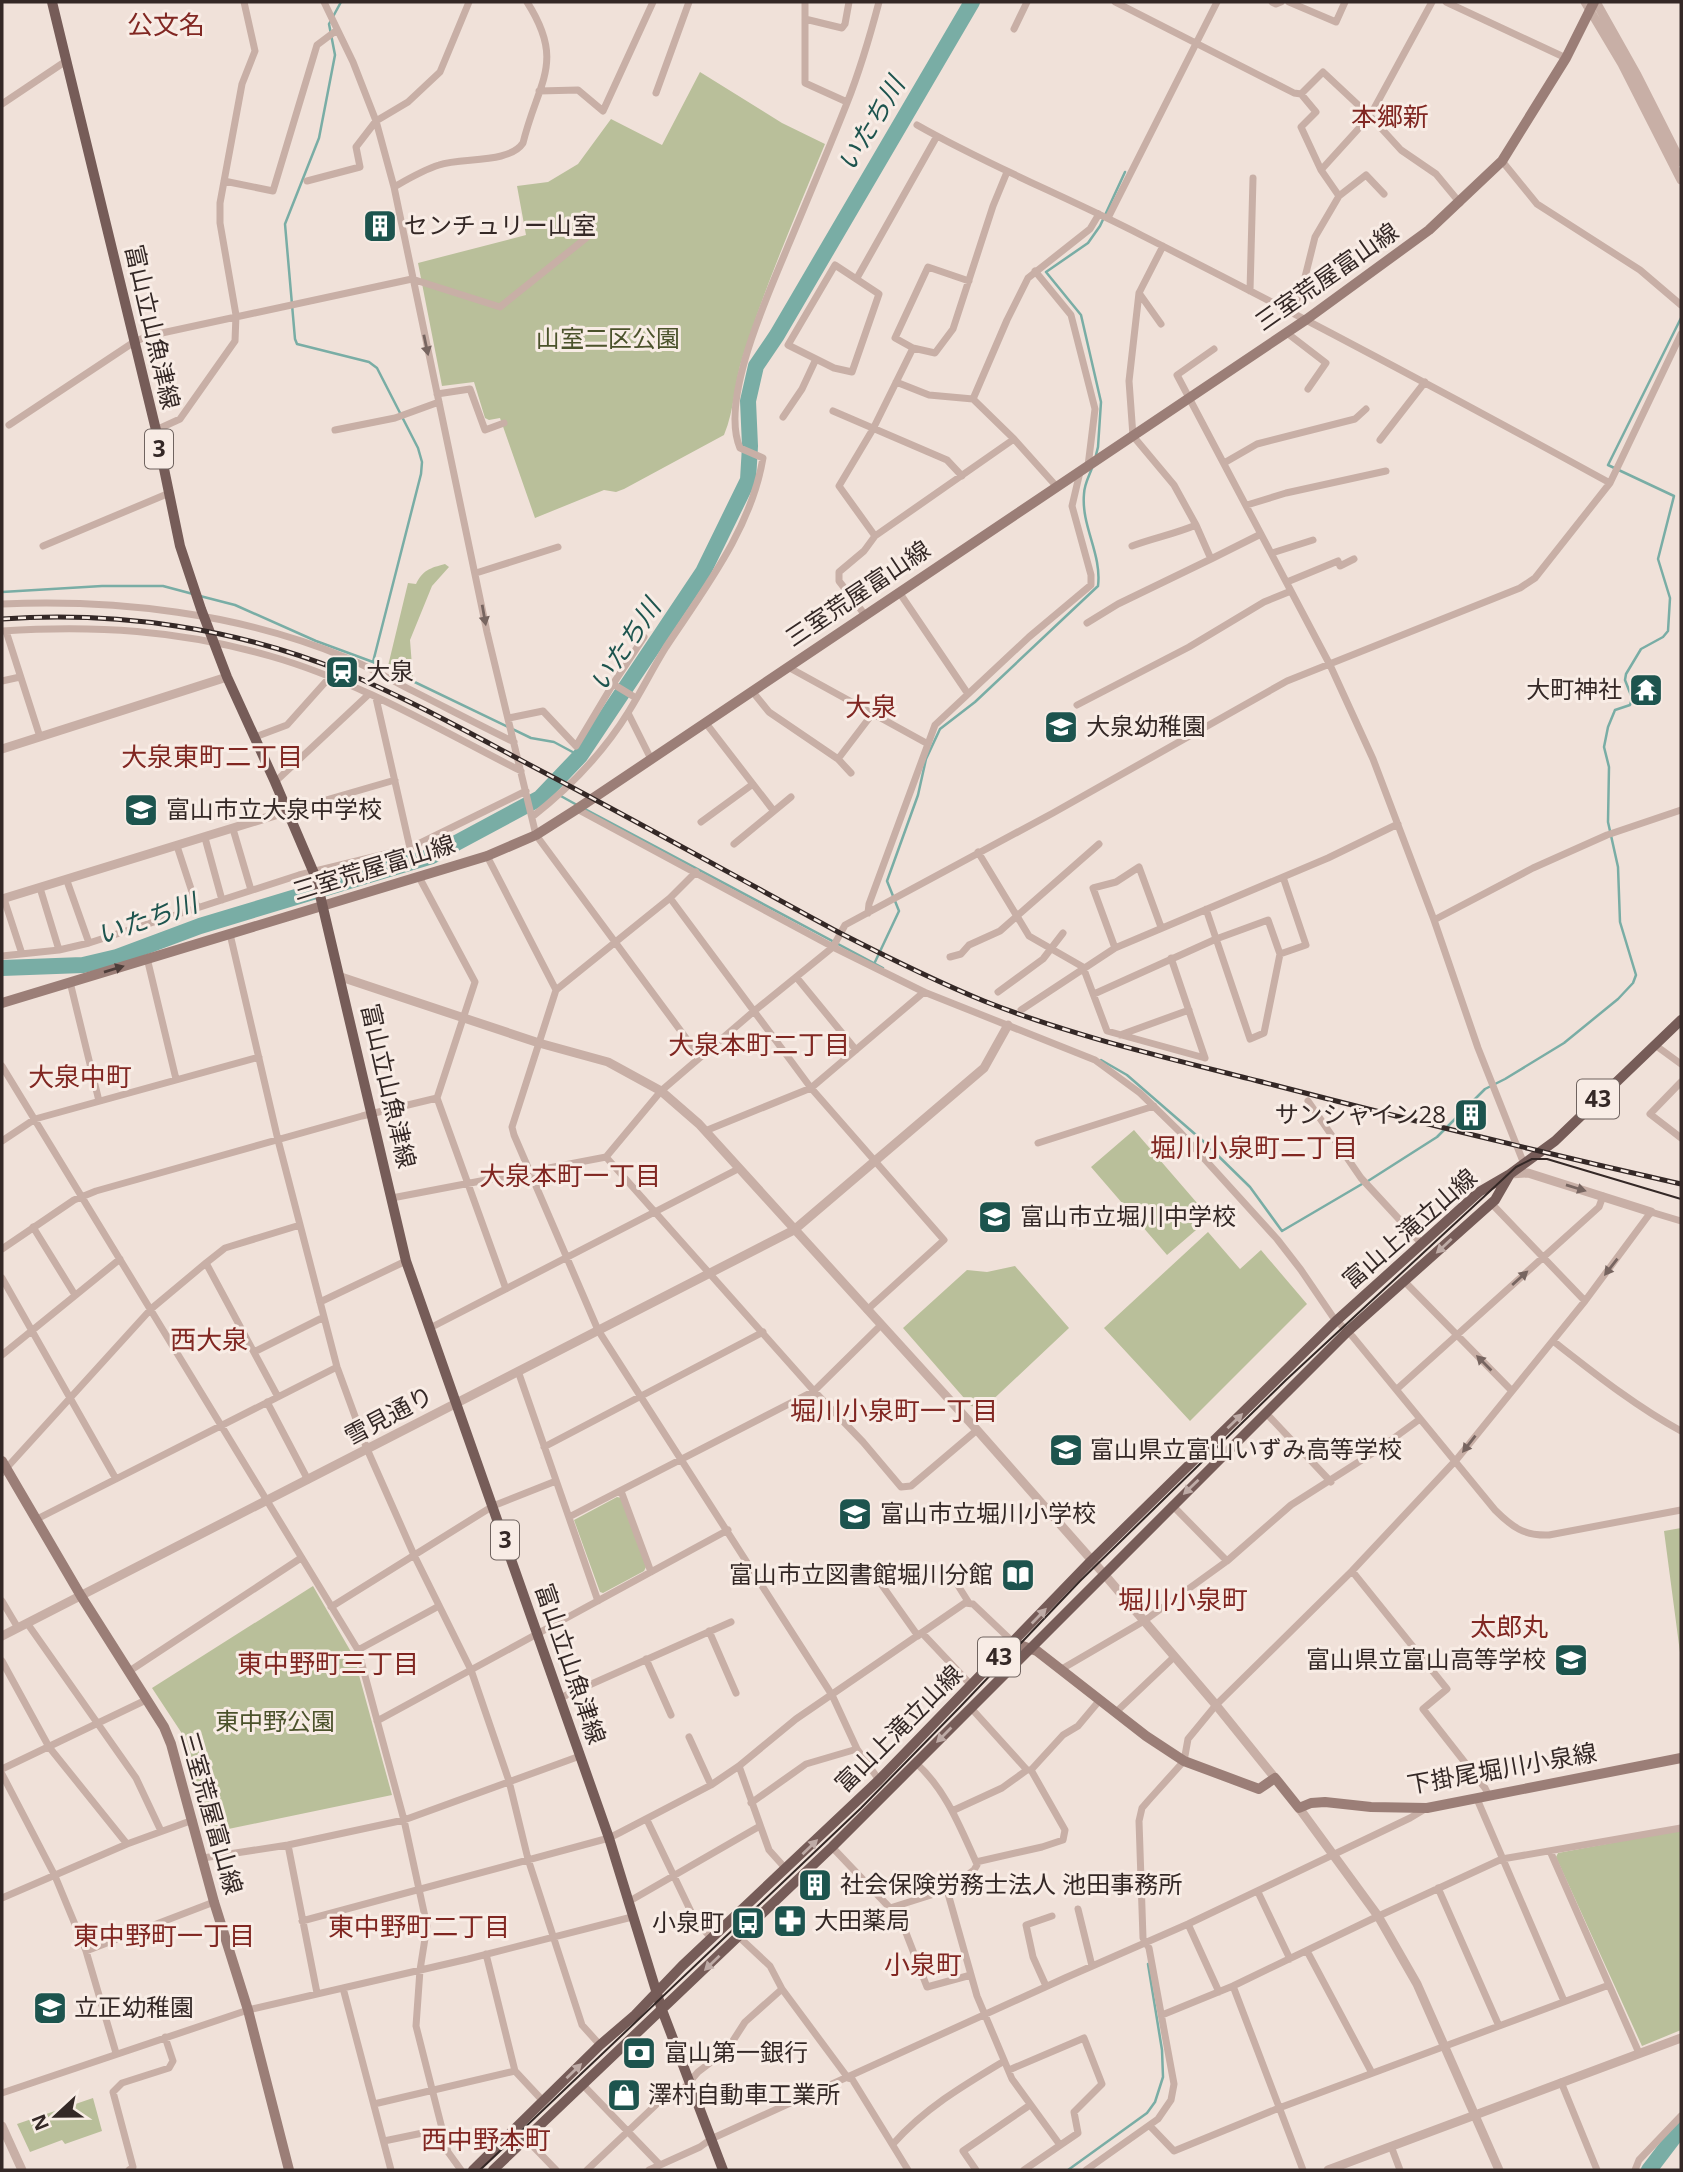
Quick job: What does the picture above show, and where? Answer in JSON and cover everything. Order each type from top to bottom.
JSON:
[{"type":"main road","name":"富山立山魚津線","points":[[52,2],[156,430],[167,494],[180,546],[203,617],[227,677],[315,875],[406,1261],[609,1838],[662,2010],[723,2170]]},
{"type":"main road","name":"三室荒屋富山線","points":[[2,1003],[230,934],[323,902],[487,856],[536,835],[1287,333],[1429,230],[1502,161],[1566,58],[1591,4]]},
{"type":"main road","name":"43","points":[[1510,1174],[1555,1140],[1681,1020]]},
{"type":"main road","name":"富山上滝立山線","points":[[473,2170],[600,2045],[635,2015],[879,1780],[1091,1561],[1336,1321],[1479,1192],[1510,1174]]},
{"type":"main road","name":"富山上滝立山線","points":[[493,2170],[832,1847],[1347,1332],[1491,1203],[1510,1174]]},
{"type":"main road","name":"三室荒屋富山線","points":[[3,1467],[164,1727],[171,1744],[214,1902],[248,2010],[289,2170]]},
{"type":"main road","points":[[1014,1643],[1037,1650],[1115,1713],[1184,1761],[1259,1789],[1275,1778],[1299,1808]]},
{"type":"main road","name":"下掛尾堀川小泉線","points":[[1299,1808],[1311,1803],[1325,1802],[1371,1807],[1427,1808],[1681,1758]]},
{"type":"street","points":[[156,430],[180,419],[235,341],[236,315],[220,223],[220,202],[242,84],[255,51],[244,2]]},
{"type":"street","points":[[324,2],[353,62],[376,121],[394,187],[487,632],[536,835],[700,1057]]},
{"type":"street","points":[[307,181],[360,167],[356,147],[376,121],[408,102],[440,72],[469,2]]},
{"type":"street","points":[[394,187],[437,165],[518,151],[523,143],[548,59],[547,42],[540,22],[527,2]]},
{"type":"street","points":[[539,91],[578,90],[603,111],[653,2]]},
{"type":"street","points":[[656,93],[689,2]]},
{"type":"street","points":[[805,2],[805,83],[847,102]]},
{"type":"street","points":[[805,19],[842,28],[849,2]]},
{"type":"street","points":[[531,815],[569,786],[628,713],[741,527],[760,481],[763,458],[740,448],[736,439],[735,417],[743,367],[766,301],[847,102],[879,2]]},
{"type":"street","points":[[1014,29],[1027,2]]},
{"type":"street","points":[[1115,2],[1195,45],[1301,94],[1316,112],[1301,127],[1321,170],[1339,196]]},
{"type":"street","points":[[1108,218],[1217,2]]},
{"type":"street","points":[[1272,2],[1281,2]]},
{"type":"street","points":[[1289,2],[1336,22],[1345,2]]},
{"type":"street","points":[[1321,170],[1370,117],[1432,2]]},
{"type":"street","points":[[1446,2],[1566,58]]},
{"type":"street","points":[[1591,4],[1637,75],[1681,162]]},
{"type":"street","points":[[1591,4],[1681,180]]},
{"type":"street","points":[[224,181],[273,191],[317,45],[337,30]]},
{"type":"street","points":[[2,104],[66,61]]},
{"type":"street","points":[[1301,94],[1323,72],[1401,150],[1436,174],[1460,203]]},
{"type":"street","points":[[917,125],[1307,319],[1610,483]]},
{"type":"street","points":[[857,278],[937,136]]},
{"type":"street","points":[[1502,161],[1537,204],[1640,270],[1681,305]]},
{"type":"street","points":[[969,281],[928,267],[895,338],[913,348],[935,352],[953,329],[969,281],[993,206],[1007,172]]},
{"type":"street","points":[[1292,312],[1304,281],[1315,237],[1339,196],[1366,175],[1384,194]]},
{"type":"street","points":[[1250,291],[1253,178]]},
{"type":"street","points":[[973,398],[1028,278],[1090,229],[1099,214]]},
{"type":"street","points":[[9,425],[148,335],[412,278],[500,307],[592,234]]},
{"type":"street","points":[[1163,246],[1139,293],[1129,381],[1133,436],[1174,485],[1211,559]]},
{"type":"street","points":[[835,265],[878,294],[852,372],[834,368],[816,359],[788,345],[835,265]]},
{"type":"street","points":[[868,913],[935,725],[1029,637],[1091,585],[1091,575],[1073,506],[1084,469],[1095,409],[1071,315],[1035,271]]},
{"type":"street","points":[[1139,293],[1161,324]]},
{"type":"street","points":[[1287,333],[1326,363],[1308,389]]},
{"type":"street","points":[[392,1198],[606,1157],[661,1091],[833,947],[845,925],[1053,813],[1287,681],[1520,588],[1535,578],[1610,483],[1681,334]]},
{"type":"street","points":[[875,536],[839,486],[873,429],[913,348]]},
{"type":"street","points":[[1214,349],[1177,375],[1330,665],[1373,759],[1434,920],[1478,1048],[1524,1164]]},
{"type":"street","points":[[783,417],[802,389],[816,359]]},
{"type":"street","points":[[896,382],[929,395],[973,398],[1057,487]]},
{"type":"street","points":[[1380,440],[1424,383]]},
{"type":"street","points":[[335,430],[395,418],[438,398],[470,389],[485,430],[504,423]]},
{"type":"street","points":[[1224,463],[1257,443],[1355,419],[1366,409]]},
{"type":"street","points":[[833,411],[947,460],[962,476]]},
{"type":"street","points":[[865,615],[839,581],[839,572],[864,551],[875,536],[1014,439]]},
{"type":"street","points":[[1247,505],[1286,493],[1386,471]]},
{"type":"street","points":[[43,546],[167,494]]},
{"type":"street","points":[[1132,546],[1196,525]]},
{"type":"street","points":[[1087,623],[1118,604],[1261,534]]},
{"type":"street","points":[[1272,554],[1313,540]]},
{"type":"street","points":[[476,573],[558,547]]},
{"type":"street","points":[[1287,582],[1338,561],[1340,566],[1354,559]]},
{"type":"street","points":[[1077,705],[1189,647],[1265,601],[1291,591]]},
{"type":"street","points":[[899,592],[968,694]]},
{"type":"street","points":[[2,604],[61,601],[124,606],[203,617],[274,632],[348,658],[514,742]]},
{"type":"street","points":[[40,737],[4,631],[97,628],[144,630],[202,639],[270,656],[329,678],[432,724],[521,771]]},
{"type":"street","points":[[509,718],[543,711],[576,746],[644,637]]},
{"type":"street","points":[[788,667],[928,744]]},
{"type":"street","points":[[2,681],[20,677]]},
{"type":"street","points":[[2,749],[227,677]]},
{"type":"street","points":[[255,737],[288,725],[329,678]]},
{"type":"street","points":[[613,684],[636,698]]},
{"type":"street","points":[[752,691],[769,712],[838,759],[851,773]]},
{"type":"street","points":[[372,697],[410,848]]},
{"type":"street","points":[[275,782],[372,697]]},
{"type":"street","points":[[628,713],[651,759]]},
{"type":"street","points":[[838,759],[873,713]]},
{"type":"street","points":[[705,722],[773,810]]},
{"type":"street","points":[[22,954],[3,899],[395,780]]},
{"type":"street","points":[[701,822],[753,784]]},
{"type":"street","points":[[2,956],[58,950],[89,943],[251,890],[410,848],[526,795]]},
{"type":"street","points":[[734,844],[791,797]]},
{"type":"street","points":[[577,809],[833,947],[924,992],[1009,1022],[1095,1060],[1154,1106],[1277,1239],[1336,1321],[1397,1389],[1507,1522],[1519,1531],[1533,1535],[1549,1535],[1681,1510]]},
{"type":"street","points":[[1434,920],[1533,869],[1607,835],[1681,810]]},
{"type":"street","points":[[1021,1010],[1115,948],[1328,858],[1398,824]]},
{"type":"street","points":[[233,829],[251,890]]},
{"type":"street","points":[[205,838],[222,900]]},
{"type":"street","points":[[950,957],[961,954],[970,944],[1000,931],[1099,844]]},
{"type":"street","points":[[177,846],[197,907]]},
{"type":"street","points":[[978,852],[1028,936],[1083,967],[1107,1031],[1205,1058],[1171,958]]},
{"type":"street","points":[[487,856],[556,990]]},
{"type":"street","points":[[1115,948],[1093,888],[1116,881],[1139,867],[1161,928]]},
{"type":"street","points":[[696,873],[670,898],[556,990],[512,1127],[598,1330],[832,1695],[857,1749],[879,1780]]},
{"type":"street","points":[[419,877],[475,982],[437,1098],[506,1289]]},
{"type":"street","points":[[1280,954],[1306,945],[1283,877]]},
{"type":"street","points":[[67,881],[89,943]]},
{"type":"street","points":[[40,888],[58,950]]},
{"type":"street","points":[[670,898],[811,1088],[944,1240],[867,1310]]},
{"type":"street","points":[[1094,994],[1171,958],[1216,939],[1268,920],[1280,954],[1264,1033],[1250,1040],[1216,939],[1206,909]]},
{"type":"street","points":[[998,992],[1043,959],[1063,933]]},
{"type":"street","points":[[230,934],[278,1139],[337,1367],[366,1449],[414,1555],[471,1670],[509,1781],[528,1859],[582,2025],[600,2045]]},
{"type":"street","points":[[147,958],[176,1079]]},
{"type":"street","points":[[341,977],[539,1043],[608,1062],[661,1091],[705,1131],[977,1430],[1104,1574],[1275,1778]]},
{"type":"street","points":[[797,978],[856,1050]]},
{"type":"street","points":[[70,982],[99,1101]]},
{"type":"street","points":[[705,1131],[811,1088],[924,992]]},
{"type":"street","points":[[1120,1035],[1189,1010]]},
{"type":"street","name":"雪見通り","points":[[2,1636],[793,1230],[984,1068],[1009,1022]]},
{"type":"street","points":[[1655,1045],[1681,1064]]},
{"type":"street","points":[[2,1141],[35,1119],[259,1057]]},
{"type":"street","points":[[2,1066],[4,1076],[35,1119],[83,1196],[358,1650],[404,1820],[427,1926],[420,1970],[416,2026],[448,2152],[461,2170]]},
{"type":"street","points":[[1681,1083],[1650,1114],[1681,1138]]},
{"type":"street","points":[[2,1249],[83,1196],[278,1139],[437,1098]]},
{"type":"street","points":[[1308,1101],[1361,1178],[1422,1244]]},
{"type":"street","points":[[1038,1143],[1154,1106]]},
{"type":"street","points":[[606,1157],[901,1487],[911,1486],[977,1430]]},
{"type":"street","points":[[430,1328],[738,1169]]},
{"type":"street","points":[[1510,1174],[1528,1173],[1681,1221]]},
{"type":"street","points":[[1397,1389],[1598,1207],[1603,1196]]},
{"type":"street","points":[[1491,1203],[1585,1301]]},
{"type":"street","points":[[1086,2170],[1150,2126],[1166,2110],[1171,2101],[1174,2084],[1162,2015],[1143,1938],[1139,1821],[1148,1801],[1184,1761],[1188,1739],[1216,1705],[1352,1571],[1455,1461],[1585,1301],[1651,1212]]},
{"type":"street","points":[[3,1467],[151,1310],[206,1263],[225,1248],[300,1225]]},
{"type":"street","points":[[33,1227],[75,1295]]},
{"type":"street","points":[[2,1354],[120,1259]]},
{"type":"street","points":[[320,1303],[406,1261]]},
{"type":"street","points":[[206,1263],[278,1397]]},
{"type":"street","points":[[2,1278],[116,1479]]},
{"type":"street","points":[[1405,1282],[1512,1391]]},
{"type":"street","points":[[254,1352],[324,1317]]},
{"type":"street","points":[[569,1517],[814,1391],[880,1326]]},
{"type":"street","points":[[544,1447],[763,1332]]},
{"type":"street","points":[[1553,1341],[1616,1391],[1681,1431]]},
{"type":"street","points":[[35,1520],[337,1367]]},
{"type":"street","points":[[518,1371],[598,1601]]},
{"type":"street","points":[[267,1402],[308,1480]]},
{"type":"street","points":[[1266,1413],[1331,1482]]},
{"type":"street","points":[[1060,1670],[1144,1621],[1227,1561],[1291,1505],[1379,1450],[1420,1419]]},
{"type":"street","points":[[331,1607],[493,1506],[556,1481]]},
{"type":"street","points":[[621,1491],[651,1572]]},
{"type":"street","points":[[1172,1505],[1227,1561]]},
{"type":"street","points":[[377,1721],[728,1530]]},
{"type":"street","points":[[128,1672],[301,1558]]},
{"type":"street","points":[[1352,1571],[1447,1689],[1423,1709],[1489,1796]]},
{"type":"street","points":[[952,1576],[969,1603],[1014,1643]]},
{"type":"street","points":[[879,1581],[920,1635],[972,1686]]},
{"type":"street","points":[[2,1601],[18,1628]]},
{"type":"street","points":[[302,1921],[609,1838],[648,1820],[712,1785],[796,1719],[965,1603],[969,1603]]},
{"type":"street","points":[[358,1650],[439,1606]]},
{"type":"street","points":[[560,1698],[731,1622]]},
{"type":"street","points":[[27,1623],[136,1778],[161,1831]]},
{"type":"street","points":[[709,1631],[736,1693]]},
{"type":"street","points":[[1115,1713],[1174,1657]]},
{"type":"street","points":[[646,1659],[671,1715]]},
{"type":"street","points":[[2,1661],[49,1747],[127,1844]]},
{"type":"street","points":[[116,2053],[86,1951],[55,1876],[2,1772],[146,1700]]},
{"type":"street","points":[[952,1811],[1002,1788],[1029,1770],[1063,1735],[1078,1726],[1100,1701]]},
{"type":"street","points":[[971,1708],[1029,1770],[1065,1830],[1063,1840],[976,1862]]},
{"type":"street","points":[[689,1737],[712,1785]]},
{"type":"street","points":[[751,1802],[806,1764],[857,1749]]},
{"type":"street","points":[[203,1858],[404,1820],[580,1756]]},
{"type":"street","points":[[832,1847],[890,1908],[947,1890],[974,1870],[976,1862],[952,1811],[940,1789],[916,1763]]},
{"type":"street","points":[[739,1766],[769,1850],[787,1870]]},
{"type":"street","points":[[1477,1799],[1564,2001]]},
{"type":"street","points":[[1299,1808],[1378,1916],[1417,1984],[1499,2170]]},
{"type":"street","points":[[649,2170],[1046,1986],[1258,1892],[1427,1808]]},
{"type":"street","points":[[2,1898],[127,1844],[193,1820]]},
{"type":"street","points":[[648,1820],[695,1920],[712,1939]]},
{"type":"street","points":[[628,1902],[760,1826]]},
{"type":"street","points":[[1162,2015],[1233,1986],[1502,1859],[1681,1828]]},
{"type":"street","points":[[288,1844],[317,1993]]},
{"type":"street","points":[[1550,1851],[1639,2053]]},
{"type":"street","points":[[1438,1888],[1499,2026]]},
{"type":"street","points":[[947,1890],[971,1975],[1004,2061],[1030,2105],[1060,2145]]},
{"type":"street","points":[[1258,1892],[1290,1959]]},
{"type":"street","points":[[86,1951],[214,1902]]},
{"type":"street","points":[[897,1907],[927,1987],[971,1975]]},
{"type":"street","points":[[1078,1909],[1092,1966]]},
{"type":"street","points":[[1046,1986],[1033,1957],[1026,1926],[1052,1916]]},
{"type":"street","points":[[2,2093],[248,2010],[632,1917]]},
{"type":"street","points":[[1188,1924],[1219,1992]]},
{"type":"street","points":[[739,1937],[770,1966],[782,1989],[852,2079],[908,2170]]},
{"type":"street","points":[[1307,1951],[1372,2073]]},
{"type":"street","points":[[486,1954],[515,2071],[542,2101]]},
{"type":"street","points":[[1150,2126],[1174,2151],[1279,2108],[1609,1985]]},
{"type":"street","points":[[1233,1986],[1303,2170]]},
{"type":"street","points":[[343,1988],[391,2170]]},
{"type":"street","points":[[587,2170],[661,2100],[680,2093],[698,2072],[727,2050],[745,2022],[782,1989]]},
{"type":"street","points":[[129,2170],[133,2167],[113,2092],[122,2083],[169,2068],[173,2061],[165,2037]]},
{"type":"street","points":[[1009,2070],[1084,2038],[1102,2084],[1074,2112],[1078,2133],[1024,2170]]},
{"type":"street","points":[[1328,2170],[1681,2038]]},
{"type":"street","points":[[893,2144],[909,2126],[949,2094],[1004,2061]]},
{"type":"street","points":[[374,2104],[515,2071]]},
{"type":"street","points":[[1561,2082],[1597,2170]]},
{"type":"street","points":[[583,2085],[660,2165]]},
{"type":"street","points":[[976,2170],[963,2151],[1030,2105]]},
{"type":"street","points":[[1635,2170],[1639,2160],[1681,2116]]},
{"type":"street","points":[[2,2126],[22,2170]]},
{"type":"street","points":[[384,2141],[442,2129]]},
{"type":"street","points":[[526,2139],[556,2170]]},
{"type":"street","points":[[1391,2146],[1400,2170]]},
{"type":"green space","name":"山室二区公園","points":[[700,72],[782,123],[825,144],[752,329],[740,366],[724,435],[624,489],[616,492],[604,490],[535,518],[500,418],[485,418],[474,382],[442,386],[418,263],[526,235],[517,186],[548,182],[578,164],[611,119],[662,145]]},
{"type":"green space","points":[[445,564],[449,567],[432,586],[410,640],[413,679],[388,666],[408,583],[416,584],[428,570]]},
{"type":"green space","points":[[1134,1130],[1210,1218],[1167,1255],[1091,1167]]},
{"type":"green space","points":[[1208,1232],[1240,1269],[1261,1250],[1307,1304],[1190,1421],[1104,1328]]},
{"type":"green space","points":[[1015,1266],[1069,1328],[984,1408],[971,1406],[903,1328],[967,1270],[987,1272]]},
{"type":"green space","points":[[617,1497],[622,1498],[646,1567],[644,1571],[603,1593],[600,1592],[574,1520]]},
{"type":"green space","points":[[1681,1528],[1681,1660],[1664,1531]]},
{"type":"green space","name":"東中野公園","points":[[313,1586],[354,1657],[392,1795],[209,1833],[181,1732],[152,1688]]},
{"type":"green space","points":[[1681,1830],[1681,2030],[1642,2046],[1556,1857],[1558,1853]]},
{"type":"green space","points":[[93,2098],[102,2131],[65,2144],[62,2140],[30,2152],[17,2124]]},
{"type":"waterway","points":[[341,2],[329,24],[335,55],[319,138],[285,224],[297,344],[369,362],[377,368],[418,448],[422,462],[373,662]]},
{"type":"waterway","name":"いたち川","points":[[2,968],[83,965],[117,957],[200,926],[432,856],[540,798],[580,756],[703,572],[748,480],[748,401],[756,366],[777,335],[972,2]]},
{"type":"waterway","points":[[1096,455],[1101,402],[1081,315],[1046,272],[1088,243],[1100,226],[1125,172]]},
{"type":"waterway","points":[[1368,1181],[1437,1137],[1485,1089],[1564,1043],[1618,999],[1633,983],[1636,975],[1620,922],[1618,867],[1608,822],[1609,767],[1604,747],[1615,710],[1630,705],[1632,698],[1625,680],[1626,674],[1641,649],[1663,637],[1668,631],[1670,598],[1658,559],[1674,496],[1608,465],[1681,318]]},
{"type":"waterway","points":[[875,962],[899,911],[887,881],[918,795],[926,759],[940,729],[975,702],[1098,586],[1097,563],[1084,506],[1085,487],[1092,468]]},
{"type":"waterway","points":[[2,592],[102,586],[163,586],[193,594]]},
{"type":"waterway","points":[[200,596],[235,605],[316,641],[373,662],[531,738],[554,742],[580,756]]},
{"type":"waterway","points":[[550,790],[577,805]]},
{"type":"waterway","points":[[583,808],[883,968]]},
{"type":"waterway","points":[[1101,1060],[1127,1075],[1203,1141],[1250,1187],[1282,1231],[1362,1184]]},
{"type":"waterway","points":[[1068,2170],[1147,2113],[1155,2102],[1163,2077],[1162,2050],[1148,1964]]},
{"type":"waterway","points":[[1649,2170],[1681,2128]]},
{"type":"tram line","points":[[480,2170],[861,1808],[1080,1581],[1286,1380],[1516,1167],[1532,1159],[1547,1159],[1681,1199]]},
{"type":"railway","points":[[2,619],[89,618],[176,626],[261,644],[303,657],[370,683],[421,708],[840,933],[984,1001],[1055,1026],[1164,1057],[1426,1124],[1681,1184]]},
{"type":"place","name":"センチュリー山室","points":[[380,226]]},
{"type":"place","name":"大泉","points":[[342,672]]},
{"type":"place","name":"大町神社","points":[[1646,690]]},
{"type":"place","name":"大泉幼稚園","points":[[1061,727]]},
{"type":"place","name":"富山市立大泉中学校","points":[[141,810]]},
{"type":"place","name":"サンシャイン28","points":[[1471,1115]]},
{"type":"place","name":"富山市立堀川中学校","points":[[995,1217]]},
{"type":"place","name":"富山県立富山いずみ高等学校","points":[[1066,1450]]},
{"type":"place","name":"富山市立堀川小学校","points":[[855,1514]]},
{"type":"place","name":"富山市立図書館堀川分館","points":[[1018,1575]]},
{"type":"place","name":"富山県立富山高等学校","points":[[1571,1660]]},
{"type":"place","name":"社会保険労務士法人 池田事務所","points":[[815,1885]]},
{"type":"place","name":"大田薬局","points":[[790,1921]]},
{"type":"place","name":"小泉町","points":[[748,1923]]},
{"type":"place","name":"立正幼稚園","points":[[50,2008]]},
{"type":"place","name":"富山第一銀行","points":[[639,2053]]},
{"type":"place","name":"澤村自動車工業所","points":[[624,2095]]},
{"type":"district","name":"公文名","points":[[166,25]]},
{"type":"district","name":"本郷新","points":[[1390,117]]},
{"type":"district","name":"大泉","points":[[871,707]]},
{"type":"district","name":"大泉東町二丁目","points":[[212,757]]},
{"type":"district","name":"大泉本町二丁目","points":[[759,1045]]},
{"type":"district","name":"大泉中町","points":[[80,1077]]},
{"type":"district","name":"堀川小泉町二丁目","points":[[1254,1148]]},
{"type":"district","name":"大泉本町一丁目","points":[[570,1176]]},
{"type":"district","name":"西大泉","points":[[209,1340]]},
{"type":"district","name":"堀川小泉町一丁目","points":[[894,1411]]},
{"type":"district","name":"堀川小泉町","points":[[1183,1600]]},
{"type":"district","name":"太郎丸","points":[[1509,1627]]},
{"type":"district","name":"東中野町三丁目","points":[[328,1664]]},
{"type":"district","name":"東中野町二丁目","points":[[419,1927]]},
{"type":"district","name":"東中野町一丁目","points":[[164,1936]]},
{"type":"district","name":"小泉町","points":[[923,1965]]},
{"type":"district","name":"西中野本町","points":[[486,2140]]}]
